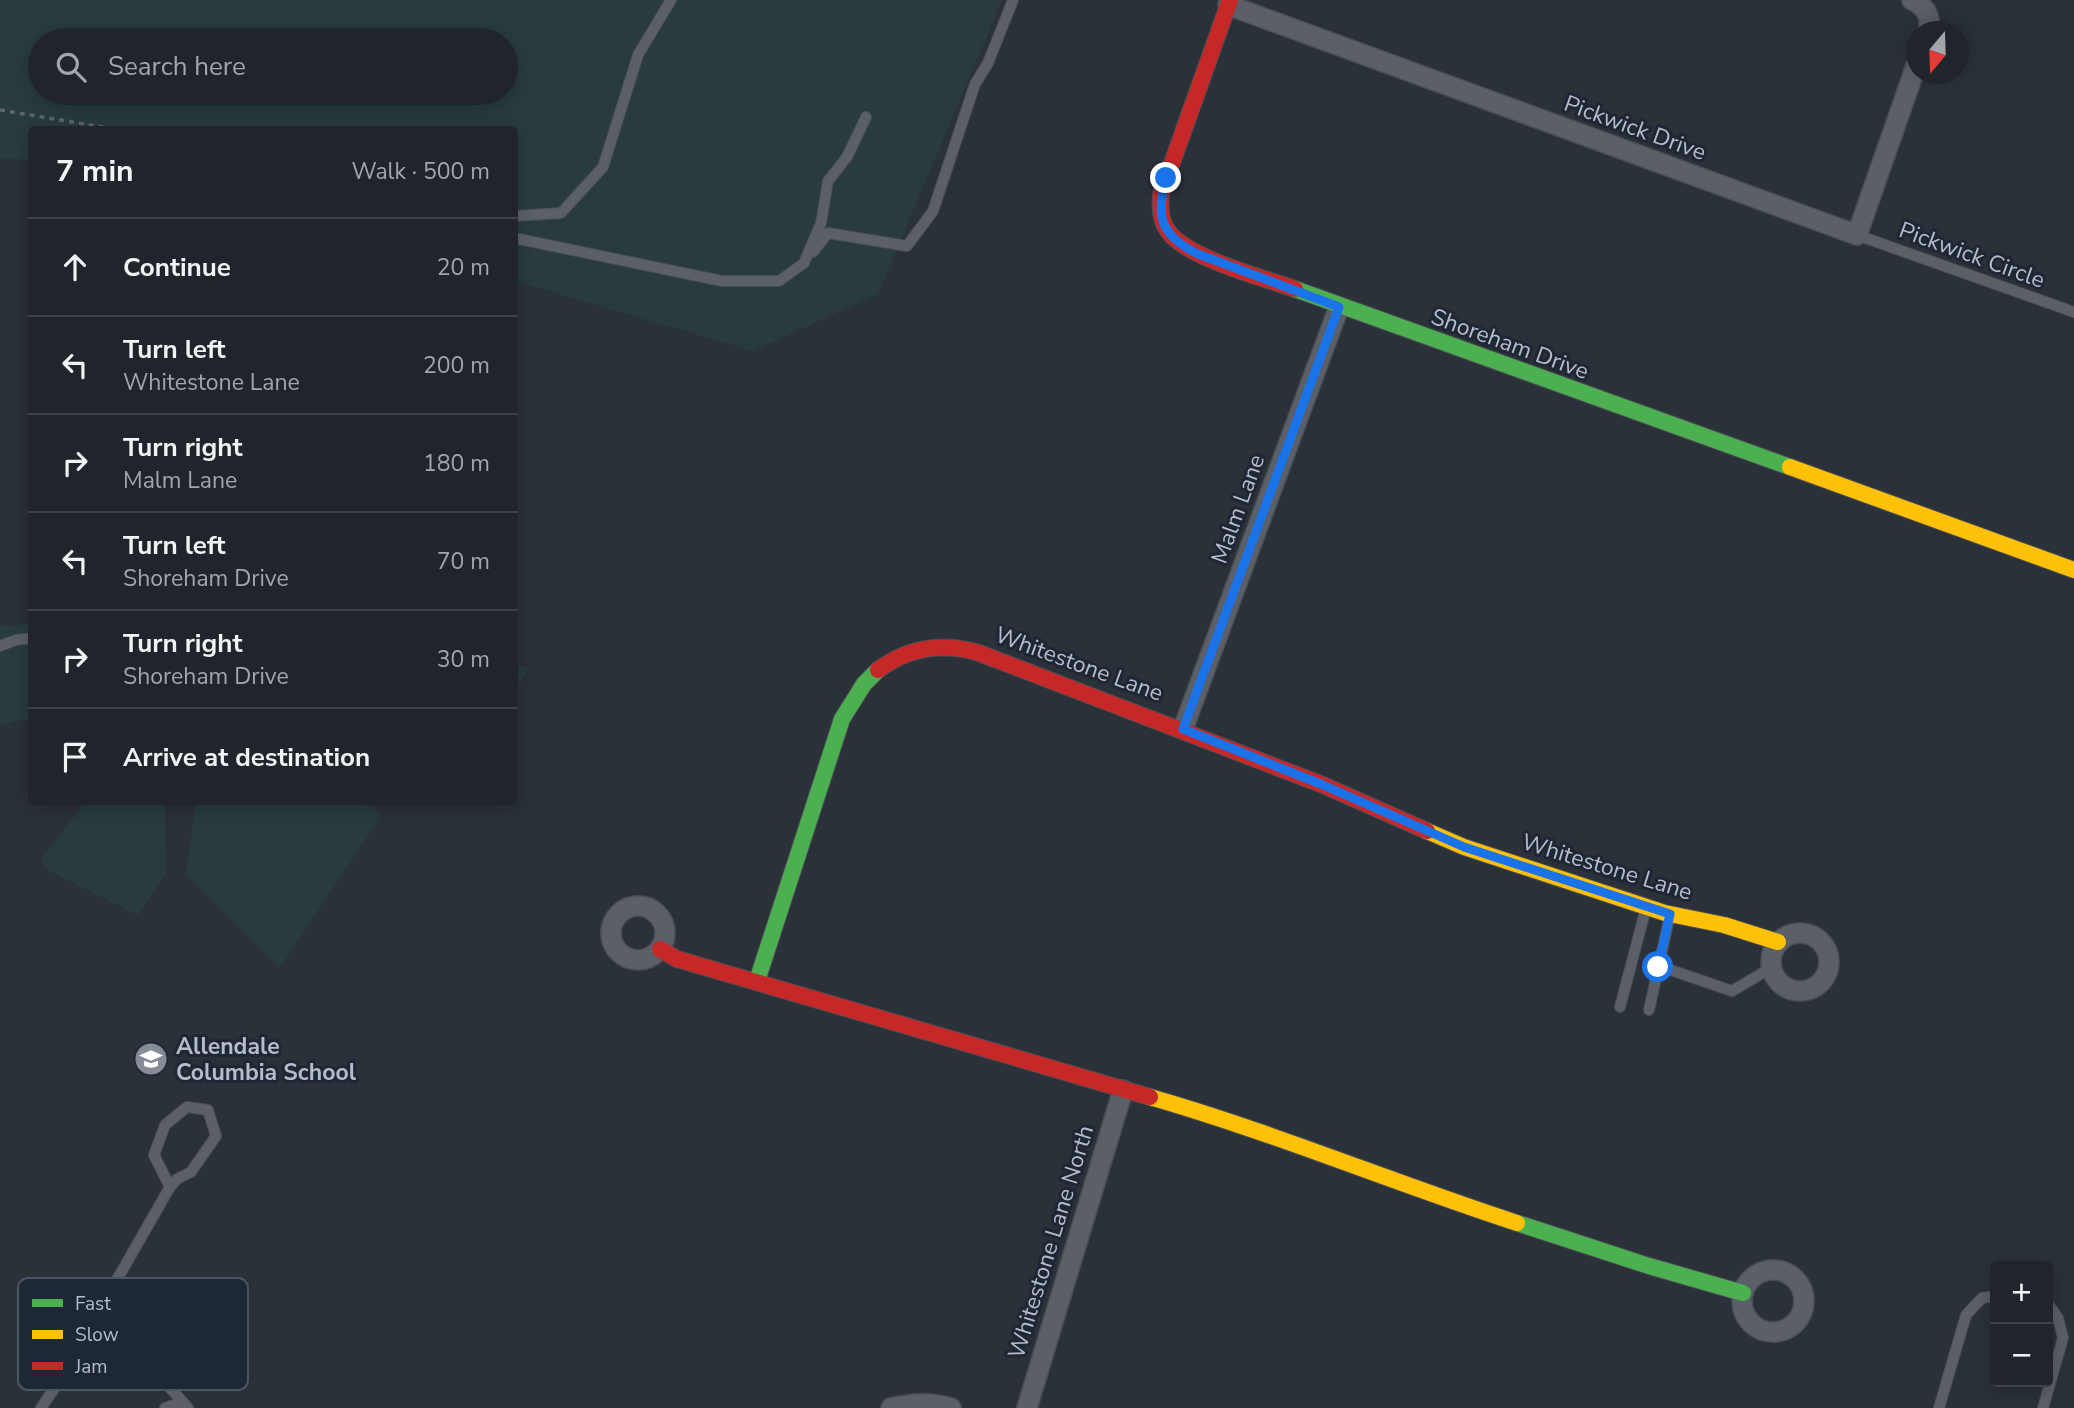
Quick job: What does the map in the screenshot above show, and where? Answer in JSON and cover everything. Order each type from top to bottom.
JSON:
[{"type":"street","points":[[1912,0],[1927,10],[1930,21]]},
{"type":"street","name":"Pickwick Drive","points":[[1229,2],[1857,234]]},
{"type":"street","name":"Shoreham Drive","points":[[1229,2],[1166,178],[1160,207],[1162,221],[1169,234],[1181,245],[1198,254],[1339,307],[2074,570]]},
{"type":"street","points":[[1857,234],[1909,84]]},
{"type":"street","name":"Malm Lane","points":[[1183,729],[1339,307]]},
{"type":"street","name":"Whitestone Lane","points":[[757,981],[842,719],[860,686],[888,662],[920,649],[953,648],[971,650],[1011,663],[1183,729],[1323,785],[1464,847],[1670,914],[1724,925],[1778,942],[1784,936],[1795,933],[1814,936],[1827,950],[1829,969],[1819,985],[1800,992],[1782,985],[1771,968]]},
{"type":"street","points":[[1771,968],[1773,950],[1778,942]]},
{"type":"street","points":[[660,949],[677,959],[1219,1117],[1437,1197],[1649,1266],[1743,1293]]},
{"type":"street","name":"Whitestone Lane North","points":[[1027,1408],[1123,1090]]},
{"type":"street","points":[[891,1408],[916,1402],[951,1408]]},
{"type":"lane","points":[[518,216],[561,213],[603,167],[638,55],[671,0]]},
{"type":"lane","points":[[518,239],[722,281],[779,281],[804,263],[828,233],[907,246],[933,211],[975,84],[988,63],[1013,0]]},
{"type":"lane","points":[[804,263],[821,223],[828,181],[847,157],[866,117]]},
{"type":"lane","name":"Pickwick Circle","points":[[1857,234],[2074,313]]},
{"type":"lane","points":[[0,646],[28,638]]},
{"type":"lane","points":[[1620,1007],[1647,907]]},
{"type":"lane","points":[[1649,1010],[1670,914]]},
{"type":"lane","points":[[1658,967],[1732,991],[1771,968]]},
{"type":"lane","points":[[118,1278],[170,1187],[177,1179],[191,1172],[216,1136],[208,1110],[187,1107],[165,1125],[153,1155],[170,1187]]},
{"type":"lane","points":[[1939,1408],[1966,1315],[1982,1298],[1990,1297]]},
{"type":"lane","points":[[2043,1408],[2063,1338],[2058,1318],[2053,1311]]},
{"type":"lane","points":[[41,1408],[53,1390]]},
{"type":"lane","points":[[172,1390],[186,1405]]},
{"type":"lane","points":[[165,1408],[186,1405]]},
{"type":"path","points":[[0,110],[97,126]]},
{"type":"green space","points":[[0,0],[1002,0],[878,294],[753,351],[518,282],[518,126],[28,126],[28,159],[0,159]]},
{"type":"green space","points":[[28,624],[28,719],[0,726],[0,626]]},
{"type":"green space","points":[[518,666],[529,668],[518,686]]},
{"type":"green space","points":[[83,805],[165,805],[166,873],[138,915],[49,871],[41,859]]},
{"type":"green space","points":[[196,805],[366,805],[382,815],[280,968],[186,874]]},
{"type":"traffic: fast","points":[[1295,289],[1790,467]]},
{"type":"traffic: fast","points":[[757,981],[842,719],[864,684],[878,670]]},
{"type":"traffic: fast","points":[[1517,1223],[1743,1293]]},
{"type":"traffic: slow","points":[[1790,467],[2074,570]]},
{"type":"traffic: slow","points":[[1427,831],[1464,847],[1665,913],[1724,925],[1778,942]]},
{"type":"traffic: slow","points":[[1150,1097],[1243,1126],[1517,1223]]},
{"type":"traffic: jam","points":[[1230,0],[1161,194],[1162,218],[1165,227],[1177,241],[1191,250],[1227,266],[1295,289]]},
{"type":"traffic: jam","points":[[878,670],[902,656],[926,649],[939,647],[979,653],[1323,785],[1427,831]]},
{"type":"traffic: jam","points":[[660,949],[677,959],[1150,1097]]},
{"type":"place","name":"Allendale Columbia School","points":[[151,1059]]},
{"type":"route","points":[[1166,178],[1161,194],[1162,221],[1169,234],[1181,245],[1198,254],[1339,307],[1183,729],[1323,785],[1464,847],[1670,914],[1658,967]]}]
